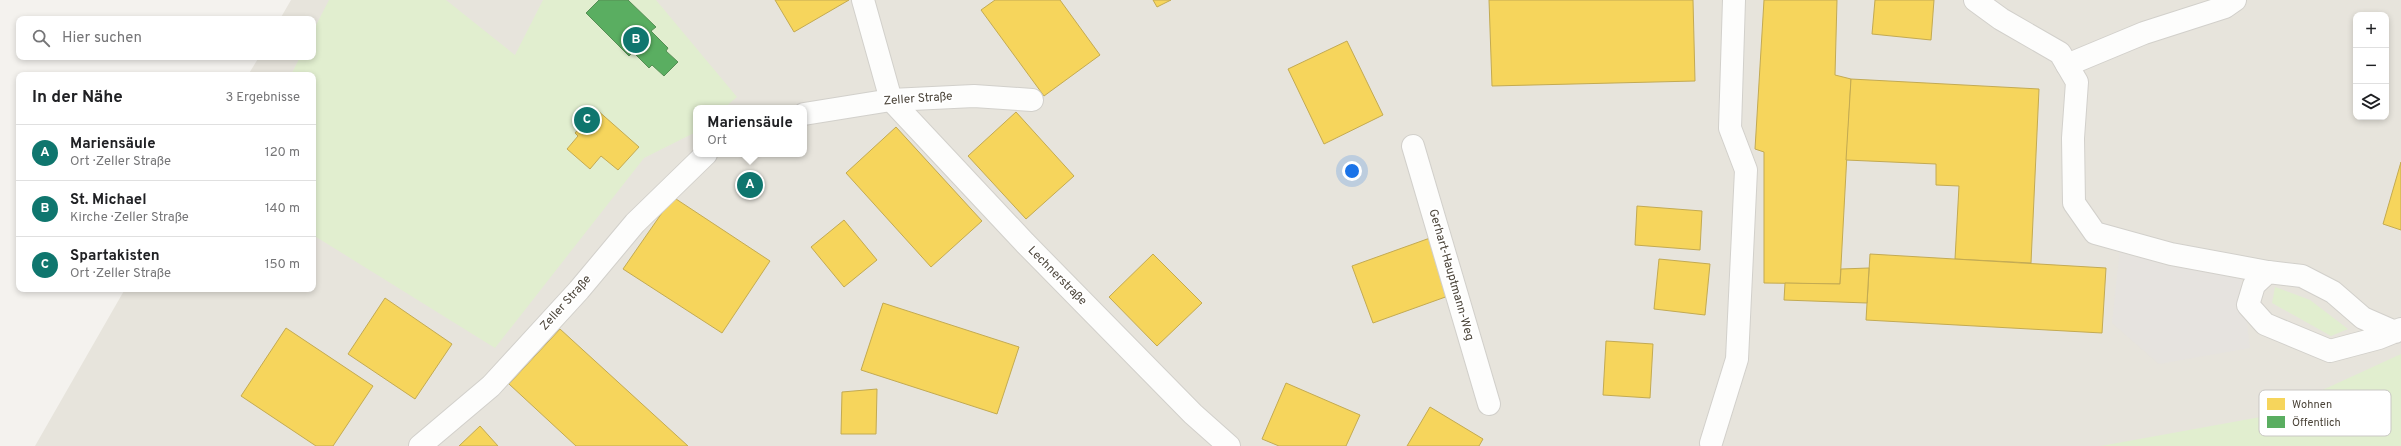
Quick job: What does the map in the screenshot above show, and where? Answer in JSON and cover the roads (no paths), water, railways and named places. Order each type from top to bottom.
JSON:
[{"type":"street","points":[[863,0],[892,100]]},
{"type":"street","points":[[1711,443],[1737,359],[1746,170],[1730,128],[1734,0]]},
{"type":"street","points":[[1975,0],[2001,19],[2060,53],[2077,82],[2073,138],[2074,203],[2095,233],[2171,254],[2268,272],[2302,276],[2333,292],[2363,318],[2398,330]]},
{"type":"street","points":[[2067,65],[2144,33],[2225,7],[2234,0]]},
{"type":"street","name":"Zeller Straße","points":[[807,114],[892,100],[974,96],[1032,100]]},
{"type":"street","name":"Lechnerstraße","points":[[892,100],[1025,243],[1193,414],[1229,446]]},
{"type":"street","name":"Gerhart-Hauptmann-Weg","points":[[1413,146],[1489,404]]},
{"type":"street","name":"Zeller Straße","points":[[420,446],[491,386],[579,290],[635,223],[703,157]]},
{"type":"street","points":[[2268,272],[2254,284],[2248,305],[2265,324],[2330,351],[2398,330]]},
{"type":"place","name":"St. Michael","points":[[636,40]]},
{"type":"place","name":"Spartakisten","points":[[587,120]]},
{"type":"place","name":"Mariensäule","points":[[750,185]]}]
